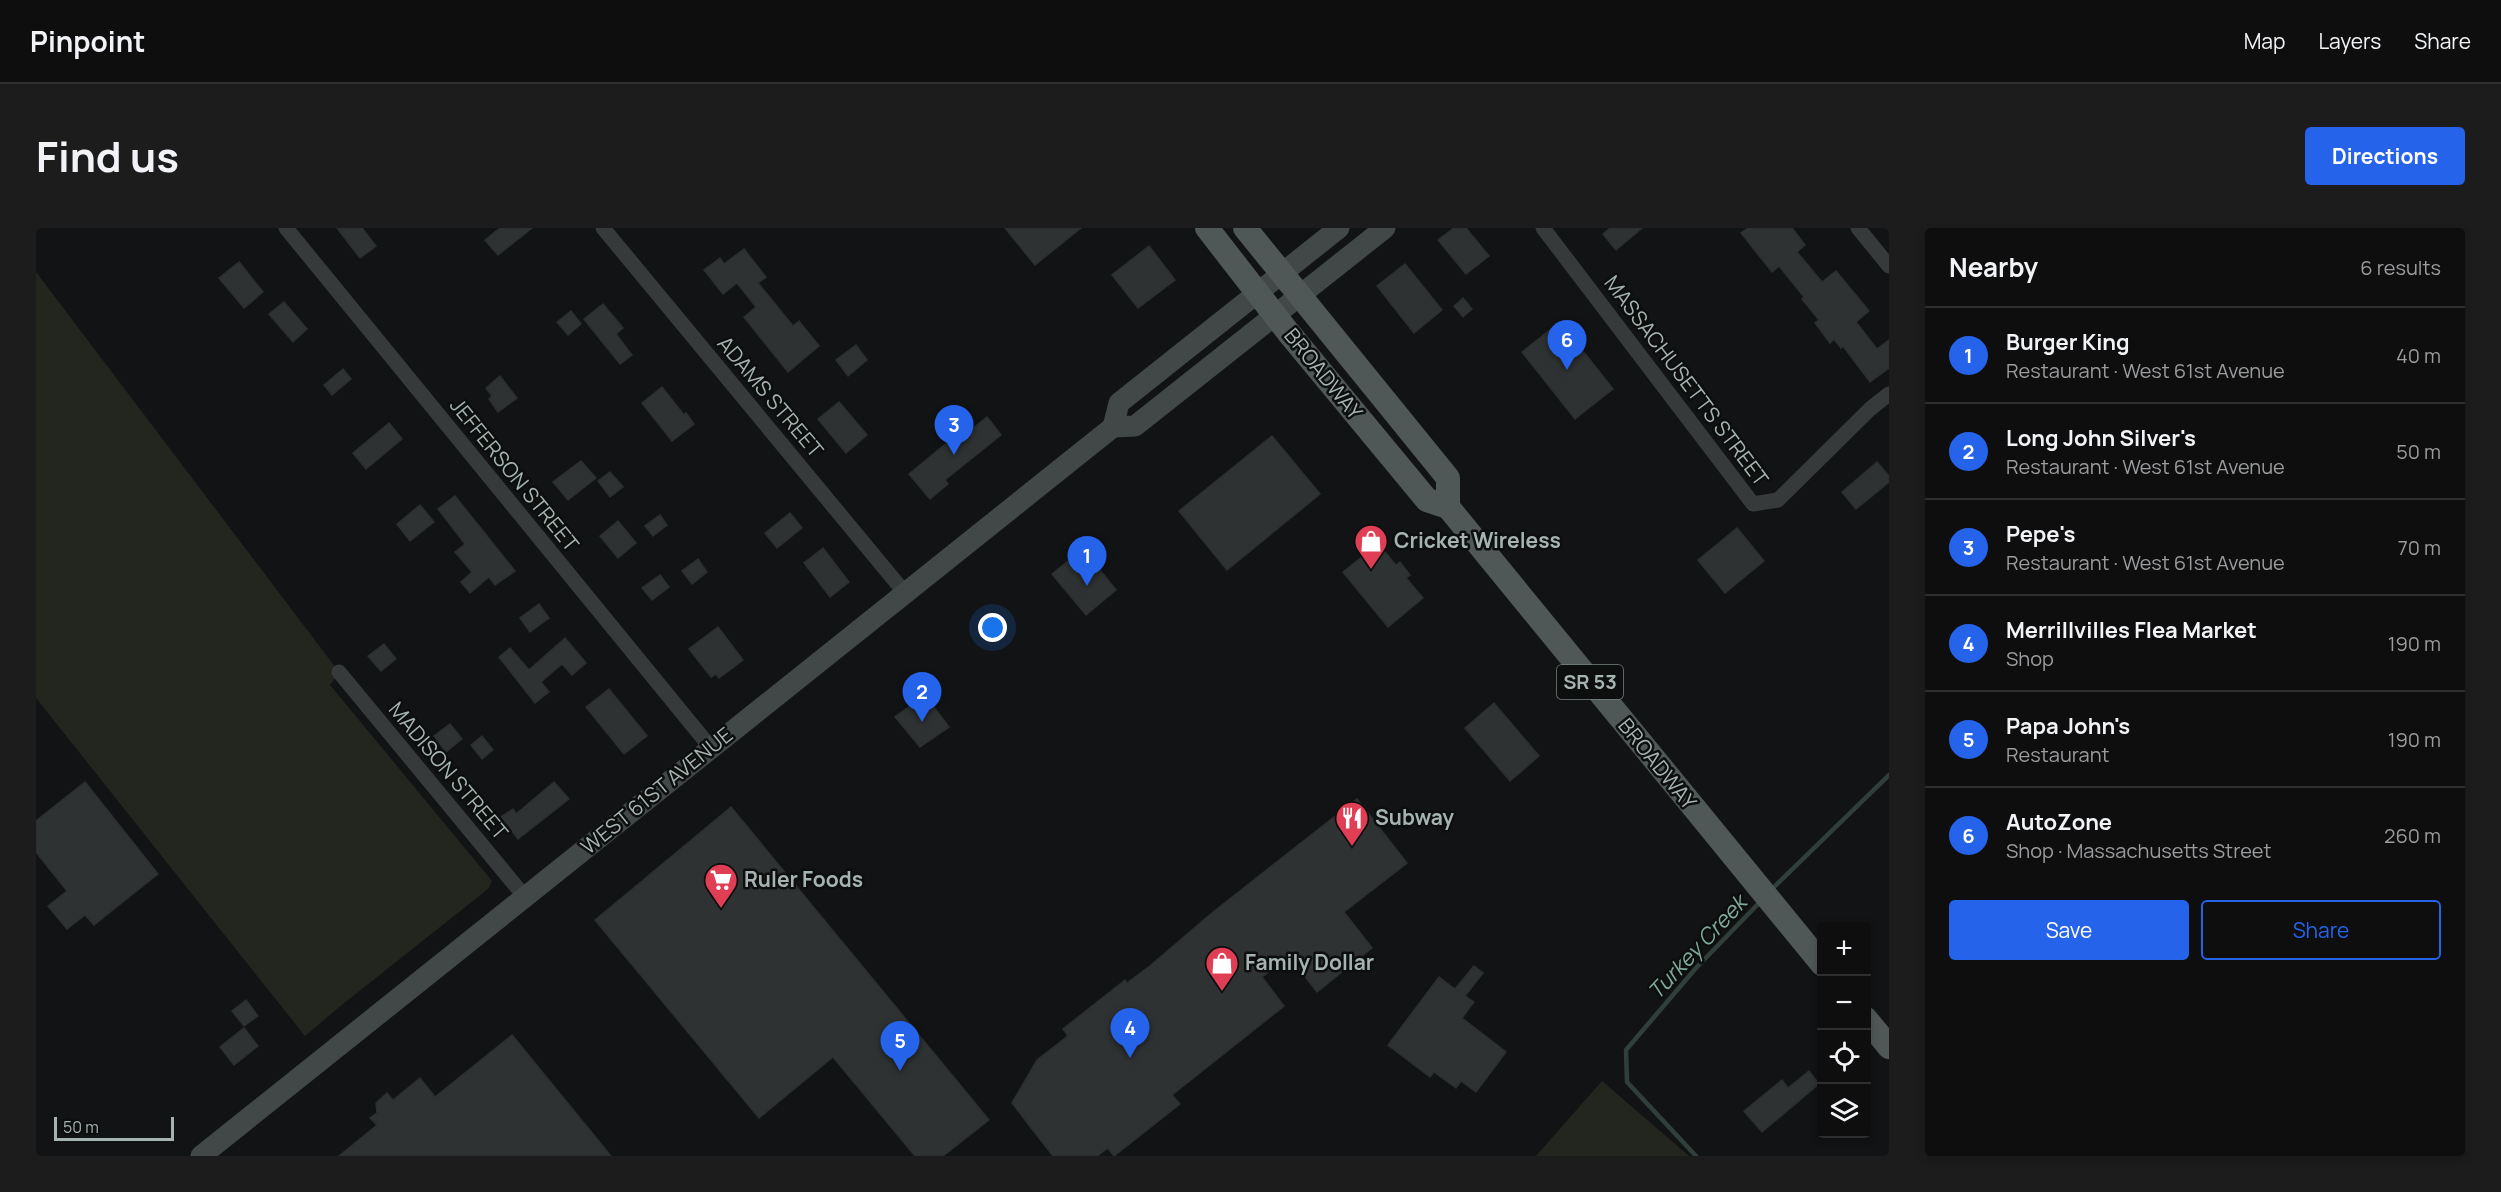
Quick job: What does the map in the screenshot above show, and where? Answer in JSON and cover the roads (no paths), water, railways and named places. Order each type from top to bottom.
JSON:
[{"type":"main road","name":"BROADWAY","points":[[1207,228],[1275,315],[1427,500],[1448,507],[1817,959]]},
{"type":"main road","name":"BROADWAY","points":[[1245,228],[1448,478],[1448,507]]},
{"type":"main road","points":[[1113,427],[1119,403],[1340,228]]},
{"type":"main road","name":"WEST 61ST AVENUE","points":[[201,1156],[1113,427],[1136,426],[1385,228]]},
{"type":"main road","points":[[1871,1025],[1889,1047]]},
{"type":"street","name":"JEFFERSON STREET","points":[[286,228],[711,748]]},
{"type":"street","name":"ADAMS STREET","points":[[603,228],[905,593]]},
{"type":"street","name":"MASSACHUSETTS STREET","points":[[1543,228],[1753,504],[1778,500],[1870,409],[1889,394]]},
{"type":"street","points":[[1858,228],[1889,266]]},
{"type":"street","name":"MADISON STREET","points":[[339,672],[525,897]]},
{"type":"waterway","name":"Turkey Creek","points":[[1772,889],[1889,775]]},
{"type":"waterway","name":"Turkey Creek","points":[[1696,1156],[1627,1082],[1626,1050],[1696,968],[1760,902]]},
{"type":"place","name":"AutoZone","points":[[1567,370]]},
{"type":"place","name":"Pepe's","points":[[954,455]]},
{"type":"place","name":"Cricket Wireless","points":[[1371,570]]},
{"type":"place","name":"Burger King","points":[[1087,586]]},
{"type":"place","name":"Long John Silver's","points":[[922,722]]},
{"type":"place","name":"Subway","points":[[1352,847]]},
{"type":"place","name":"Ruler Foods","points":[[721,909]]},
{"type":"place","name":"Family Dollar","points":[[1222,992]]},
{"type":"place","name":"Merrillvilles Flea Market","points":[[1130,1058]]},
{"type":"place","name":"Papa John's","points":[[900,1071]]}]
